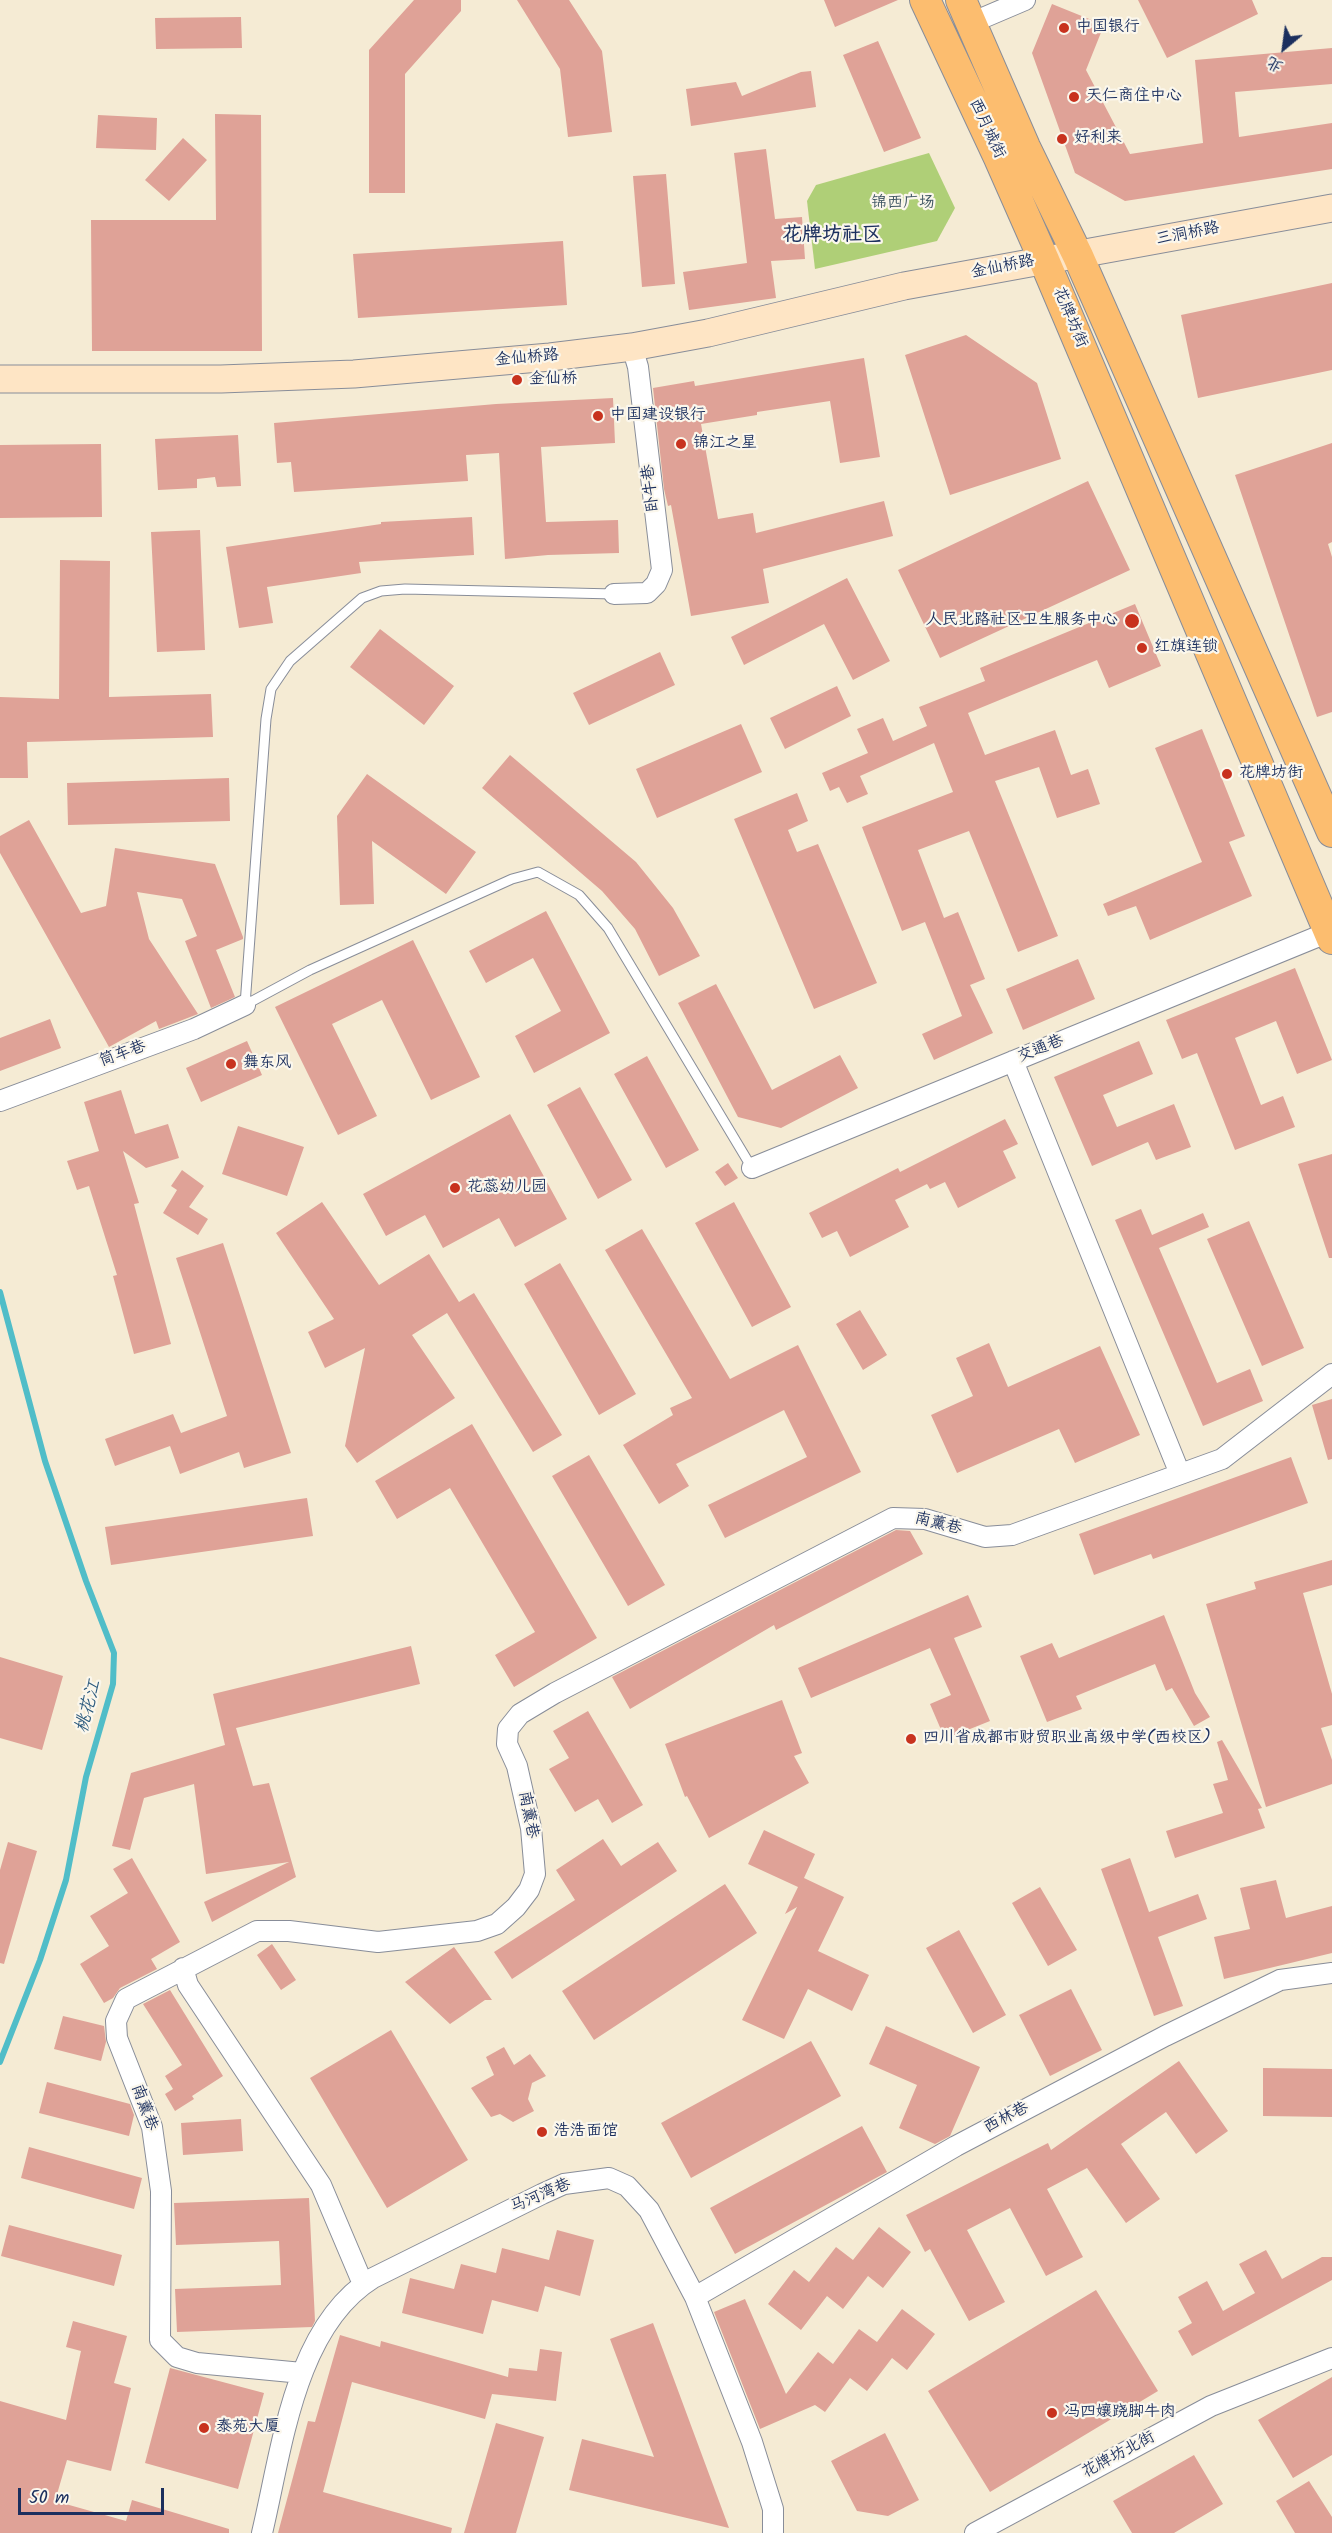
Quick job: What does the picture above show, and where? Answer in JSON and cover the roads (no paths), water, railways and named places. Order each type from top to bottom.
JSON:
[{"type":"main road","name":"西月城街","points":[[925,0],[1044,260]]},
{"type":"main road","name":"西月城街","points":[[966,12],[1025,147],[1078,256]]},
{"type":"main road","name":"花牌坊街","points":[[1078,256],[1332,832]]},
{"type":"main road","name":"花牌坊街","points":[[1044,260],[1330,935]]},
{"type":"street","points":[[966,12],[1025,0]]},
{"type":"street","name":"三洞桥路","points":[[1044,260],[1078,256],[1332,208]]},
{"type":"street","name":"金仙桥路","points":[[0,379],[221,379],[354,374],[550,357],[632,347],[708,333],[904,286],[1044,260]]},
{"type":"street","name":"卧牛巷","points":[[614,594],[647,593],[656,584],[662,570],[638,367],[632,347]]},
{"type":"street","name":"交通巷","points":[[752,1168],[1330,935]]},
{"type":"street","name":"筒车巷","points":[[0,1101],[194,1029],[245,1005]]},
{"type":"street","points":[[1013,1061],[1180,1474]]},
{"type":"street","name":"南薰巷","points":[[302,2373],[197,2362],[177,2357],[160,2340],[161,2191],[152,2127],[117,2038],[116,2021],[126,1999],[257,1931],[289,1931],[378,1942],[477,1931],[497,1924],[516,1907],[529,1890],[535,1874],[531,1828],[517,1766],[507,1744],[508,1729],[519,1714],[565,1687],[893,1518],[925,1519],[985,1538],[1012,1535],[1222,1459],[1332,1374]]},
{"type":"street","points":[[183,1968],[189,1985],[321,2185],[363,2284]]},
{"type":"street","name":"西林巷","points":[[695,2297],[956,2146],[1165,2036],[1280,1980],[1332,1973]]},
{"type":"street","name":"马河湾巷","points":[[262,2533],[302,2373],[316,2340],[334,2312],[363,2284],[564,2184],[609,2178],[627,2186],[650,2210],[695,2297],[752,2442],[773,2509],[773,2533]]},
{"type":"street","name":"花牌坊北街","points":[[975,2533],[1211,2406],[1332,2358]]},
{"type":"lane","points":[[245,1005],[266,720],[271,689],[290,661],[362,598],[381,591],[405,589],[614,594]]},
{"type":"lane","points":[[245,1005],[310,970],[512,879],[538,872],[579,895],[608,928],[752,1168]]},
{"type":"waterway","name":"桃花江","points":[[0,1292],[45,1461],[86,1581],[114,1653],[113,1684],[86,1777],[66,1880],[40,1960],[0,2062]]},
{"type":"place","name":"中国银行","points":[[1064,28]]},
{"type":"place","name":"天仁商住中心","points":[[1074,97]]},
{"type":"place","name":"好利来","points":[[1062,139]]},
{"type":"place","name":"金仙桥","points":[[517,380]]},
{"type":"place","name":"中国建设银行","points":[[598,416]]},
{"type":"place","name":"锦江之星","points":[[681,444]]},
{"type":"place","name":"人民北路社区卫生服务中心","points":[[1132,621]]},
{"type":"place","name":"红旗连锁","points":[[1142,648]]},
{"type":"place","name":"花牌坊街","points":[[1227,774]]},
{"type":"place","name":"舞东风","points":[[231,1064]]},
{"type":"place","name":"花蕊幼儿园","points":[[455,1188]]},
{"type":"place","name":"四川省成都市财贸职业高级中学(西校区)","points":[[911,1739]]},
{"type":"place","name":"浩浩面馆","points":[[542,2132]]},
{"type":"place","name":"冯四孃跷脚牛肉","points":[[1052,2413]]},
{"type":"place","name":"泰苑大厦","points":[[204,2428]]},
{"type":"district","name":"花牌坊社区","points":[[832,237]]},
{"type":"park label","name":"锦西广场","points":[[903,204]]}]
